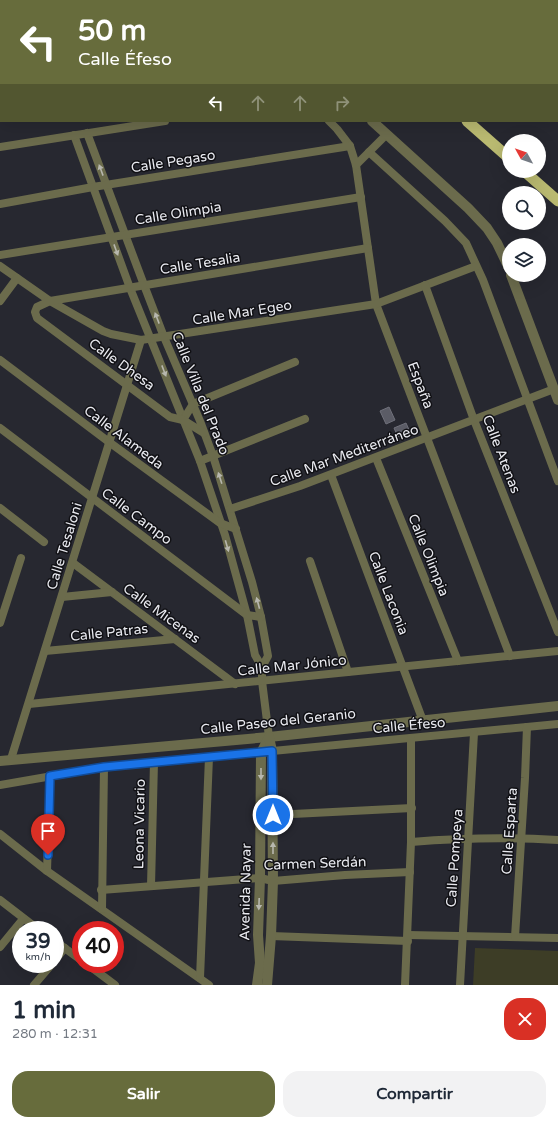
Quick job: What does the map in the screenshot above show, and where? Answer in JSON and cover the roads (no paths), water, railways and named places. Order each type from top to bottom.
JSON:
[{"type":"highway","points":[[468,122],[502,152]]},
{"type":"highway","points":[[532,178],[558,201]]},
{"type":"street","points":[[0,146],[158,122]]},
{"type":"street","name":"España","points":[[330,122],[350,146],[356,166],[376,304],[510,656]]},
{"type":"street","points":[[373,122],[468,208],[487,228],[502,253]]},
{"type":"street","name":"Calle Villa del Prado","points":[[87,133],[164,337],[193,404],[213,456],[236,528],[261,617],[268,656],[262,667]]},
{"type":"street","points":[[356,166],[386,134]]},
{"type":"street","name":"Calle Villa del Prado","points":[[74,135],[130,288],[152,339],[200,461],[247,615],[256,655],[262,667],[262,681],[269,737]]},
{"type":"street","name":"Calle Pegaso","points":[[0,204],[93,187],[350,146]]},
{"type":"street","points":[[369,152],[445,221],[466,244],[528,399],[558,481]]},
{"type":"street","name":"Calle Olimpia","points":[[0,255],[361,197]]},
{"type":"street","name":"Calle Tesalia","points":[[37,307],[50,301],[368,248]]},
{"type":"street","name":"Calle Mar Egeo","points":[[0,266],[50,301],[104,331],[111,334],[141,340],[376,304],[476,266]]},
{"type":"street","points":[[0,301],[16,278]]},
{"type":"street","points":[[514,282],[558,400]]},
{"type":"street","name":"Calle Atenas","points":[[425,285],[474,420],[558,632]]},
{"type":"street","name":"Calle Dhesa","points":[[37,307],[35,312],[37,318],[170,416],[183,420],[204,433]]},
{"type":"street","name":"Calle Tesaloni","points":[[11,759],[141,340]]},
{"type":"street","name":"Calle Alameda","points":[[0,360],[220,523],[236,528]]},
{"type":"street","points":[[183,420],[193,404],[295,362]]},
{"type":"street","name":"Calle Mar Mediterráneo","points":[[230,509],[331,475],[428,439],[554,389]]},
{"type":"street","points":[[200,461],[305,419]]},
{"type":"street","name":"Calle Campo","points":[[0,428],[247,615],[261,617]]},
{"type":"street","name":"Calle Olimpia","points":[[376,458],[458,661]]},
{"type":"street","name":"Calle Laconia","points":[[331,475],[423,721]]},
{"type":"street","points":[[1,510],[44,542]]},
{"type":"street","points":[[0,623],[21,558]]},
{"type":"street","points":[[310,561],[348,672]]},
{"type":"street","name":"Calle Micenas","points":[[73,563],[235,684]]},
{"type":"street","points":[[62,597],[112,592]]},
{"type":"street","name":"Calle Patras","points":[[45,651],[175,639]]},
{"type":"street","name":"Calle Mar Jónico","points":[[29,704],[558,651]]},
{"type":"street","name":"Calle Paseo del Geranio","points":[[0,761],[269,737],[558,706]]},
{"type":"street","name":"Calle Éfeso","points":[[0,785],[104,767],[558,724]]},
{"type":"street","name":"Calle Esparta","points":[[515,937],[522,838],[527,727]]},
{"type":"street","name":"Calle Pompeya","points":[[460,985],[474,733]]},
{"type":"street","name":"Avenida Nayar","points":[[267,985],[273,881],[272,751],[269,737]]},
{"type":"street","name":"Avenida Nayar","points":[[257,985],[260,963],[258,935],[260,878],[260,753],[269,737]]},
{"type":"street","points":[[405,985],[412,842],[411,738]]},
{"type":"street","points":[[200,978],[209,757]]},
{"type":"street","name":"Leona Vicario","points":[[151,886],[154,762]]},
{"type":"street","points":[[102,909],[101,890],[104,767]]},
{"type":"street","points":[[47,871],[50,776]]},
{"type":"street","points":[[273,815],[412,808]]},
{"type":"street","points":[[0,834],[47,871],[209,985]]},
{"type":"street","points":[[412,842],[468,838],[558,840]]},
{"type":"street","name":"Carmen Serdán","points":[[101,890],[260,878],[273,881],[345,875],[410,872]]},
{"type":"street","points":[[0,900],[26,921]]},
{"type":"street","points":[[0,946],[23,919]]},
{"type":"street","points":[[271,936],[408,938],[462,936],[558,938]]},
{"type":"street","points":[[65,948],[72,953]]},
{"type":"street","points":[[34,985],[44,973]]},
{"type":"street","points":[[96,973],[106,982],[115,985]]}]
